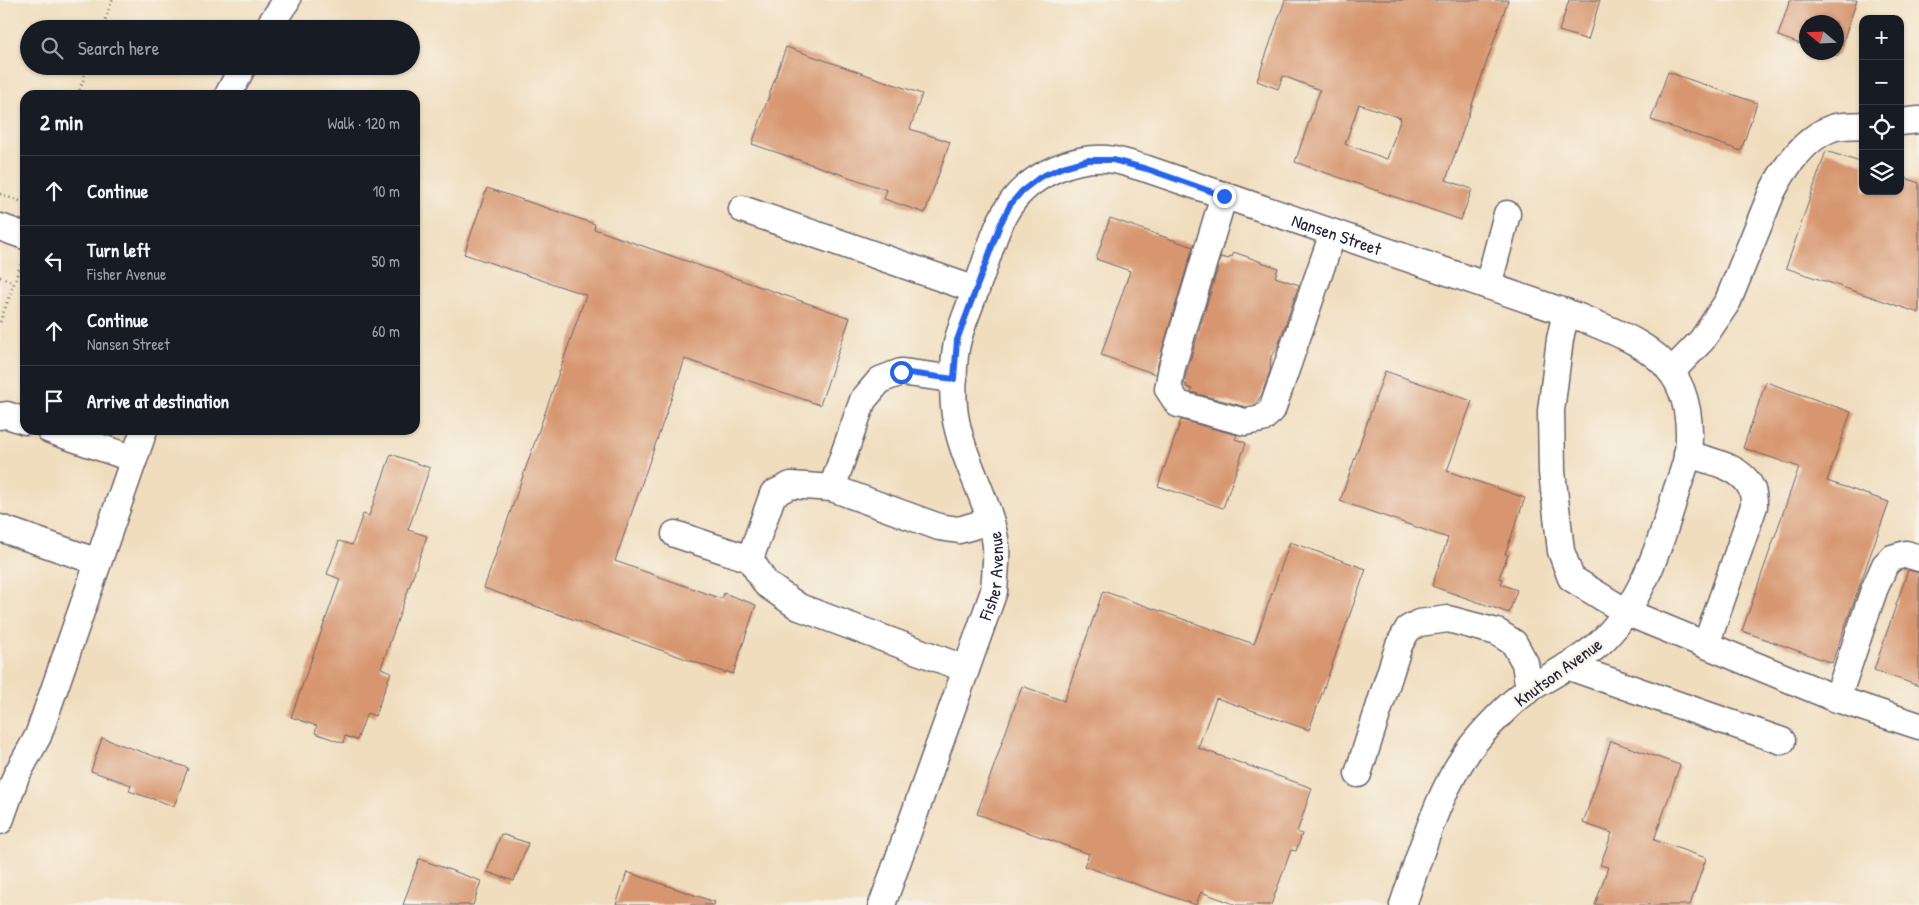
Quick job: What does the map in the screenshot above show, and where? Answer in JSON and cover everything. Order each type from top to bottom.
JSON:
[{"type":"street","points":[[273,20],[287,0]]},
{"type":"street","points":[[231,90],[238,75]]},
{"type":"street","points":[[1904,122],[1919,120]]},
{"type":"street","points":[[1671,372],[1702,340],[1728,301],[1774,186],[1800,150],[1817,136],[1832,128],[1859,125]]},
{"type":"street","name":"Nansen Street","points":[[1022,191],[1040,177],[1063,167],[1088,160],[1113,160],[1147,169],[1566,312],[1625,336],[1649,350]]},
{"type":"street","name":"Fisher Avenue","points":[[882,905],[994,591],[996,546],[990,521],[965,454],[955,414],[954,379],[957,340],[1000,225],[1010,205],[1022,191]]},
{"type":"street","points":[[1224,196],[1172,367],[1168,388],[1178,404],[1245,422],[1262,419],[1272,410],[1333,233]]},
{"type":"street","points":[[742,209],[976,290]]},
{"type":"street","points":[[1488,286],[1507,214]]},
{"type":"street","points":[[0,227],[20,234]]},
{"type":"street","points":[[1566,312],[1560,339],[1551,411],[1552,472],[1561,551],[1571,578],[1626,612],[1837,699],[1919,726]]},
{"type":"street","name":"Knutson Avenue","points":[[1403,905],[1434,816],[1460,762],[1479,738],[1529,690],[1587,654],[1606,638],[1626,612],[1644,582],[1664,532],[1687,454],[1689,437],[1685,402],[1680,386],[1671,372],[1649,350]]},
{"type":"street","points":[[832,488],[864,400],[880,380],[901,372],[954,379]]},
{"type":"street","points":[[0,416],[7,415],[20,419]]},
{"type":"street","points":[[64,435],[134,459]]},
{"type":"street","points":[[0,821],[16,776],[38,736],[142,435]]},
{"type":"street","points":[[1687,454],[1726,466],[1743,477],[1752,490],[1754,506],[1706,645]]},
{"type":"street","points":[[750,559],[773,494],[791,485],[832,488],[939,527],[959,530],[990,521]]},
{"type":"street","points":[[0,528],[98,562]]},
{"type":"street","points":[[675,534],[750,559],[766,584],[799,607],[966,669]]},
{"type":"street","points":[[1837,699],[1885,565],[1892,558],[1906,554],[1919,558]]},
{"type":"street","points":[[1358,774],[1399,646],[1408,629],[1419,623],[1448,619],[1497,632],[1514,643],[1525,662],[1529,690]]},
{"type":"street","points":[[1567,666],[1782,741]]},
{"type":"path","points":[[105,20],[112,0]]},
{"type":"path","points":[[80,90],[85,75]]},
{"type":"path","points":[[0,194],[20,201]]},
{"type":"path","points":[[0,322],[20,264]]},
{"type":"path","points":[[0,277],[14,282]]},
{"type":"building","points":[[1285,0],[1508,0],[1446,180],[1472,189],[1461,220],[1295,162],[1320,90],[1283,76],[1278,89],[1257,81]],"holes":[[[1359,104],[1401,118],[1387,159],[1345,144]]]},
{"type":"building","points":[[1569,0],[1600,0],[1588,40],[1559,31]]},
{"type":"building","points":[[1790,0],[1857,0],[1844,38],[1844,15],[1799,15],[1799,44],[1778,36]]},
{"type":"building","points":[[786,47],[922,94],[910,129],[950,142],[925,213],[884,199],[887,190],[752,144]]},
{"type":"building","points":[[1668,72],[1757,103],[1741,151],[1651,120]]},
{"type":"building","points":[[1826,151],[1859,162],[1859,195],[1904,195],[1904,177],[1919,183],[1919,313],[1786,268]]},
{"type":"building","points":[[487,188],[595,224],[594,229],[850,318],[820,405],[685,359],[615,561],[722,599],[724,593],[756,605],[733,674],[484,588],[586,295],[464,254]]},
{"type":"building","points":[[1110,218],[1193,247],[1155,374],[1101,355],[1130,271],[1096,259]]},
{"type":"building","points":[[1234,252],[1278,268],[1275,277],[1299,285],[1277,349],[1271,356],[1270,371],[1262,394],[1255,405],[1246,407],[1191,392],[1192,389],[1184,384],[1221,257],[1229,259]]},
{"type":"building","points":[[1385,371],[1472,401],[1447,471],[1525,498],[1505,554],[1508,555],[1499,578],[1503,579],[1501,584],[1517,590],[1509,613],[1432,586],[1448,538],[1340,501]]},
{"type":"building","points":[[1766,382],[1851,412],[1827,481],[1889,502],[1832,663],[1742,631],[1799,467],[1743,448]]},
{"type":"building","points":[[1181,420],[1237,435],[1235,439],[1246,443],[1223,508],[1158,486]]},
{"type":"building","points":[[391,454],[430,468],[408,530],[427,536],[381,668],[391,672],[375,716],[367,713],[357,740],[345,736],[343,743],[315,733],[317,726],[291,717],[340,579],[327,574],[339,541],[352,545],[363,514],[369,516]]},
{"type":"building","points":[[1290,542],[1366,569],[1309,730],[1216,698],[1198,748],[1312,788],[1297,832],[1302,834],[1296,851],[1291,850],[1271,905],[1237,905],[1201,892],[1196,905],[1084,866],[1089,854],[977,814],[1022,686],[1064,701],[1103,591],[1254,644]]},
{"type":"building","points":[[1908,570],[1919,573],[1919,686],[1874,670]]},
{"type":"building","points":[[102,738],[188,768],[174,806],[129,791],[131,785],[91,771]]},
{"type":"building","points":[[1611,741],[1680,765],[1654,840],[1706,858],[1690,905],[1595,905],[1608,867],[1600,865],[1612,833],[1583,823]]},
{"type":"building","points":[[501,834],[528,843],[514,881],[487,872]]},
{"type":"building","points":[[419,859],[481,881],[473,905],[403,905]]},
{"type":"building","points":[[627,872],[715,902],[714,905],[616,905]]},
{"type":"route","points":[[901,372],[954,379],[957,340],[1000,225],[1010,205],[1022,191],[1040,177],[1063,167],[1088,160],[1113,160],[1147,169],[1224,196]]}]
